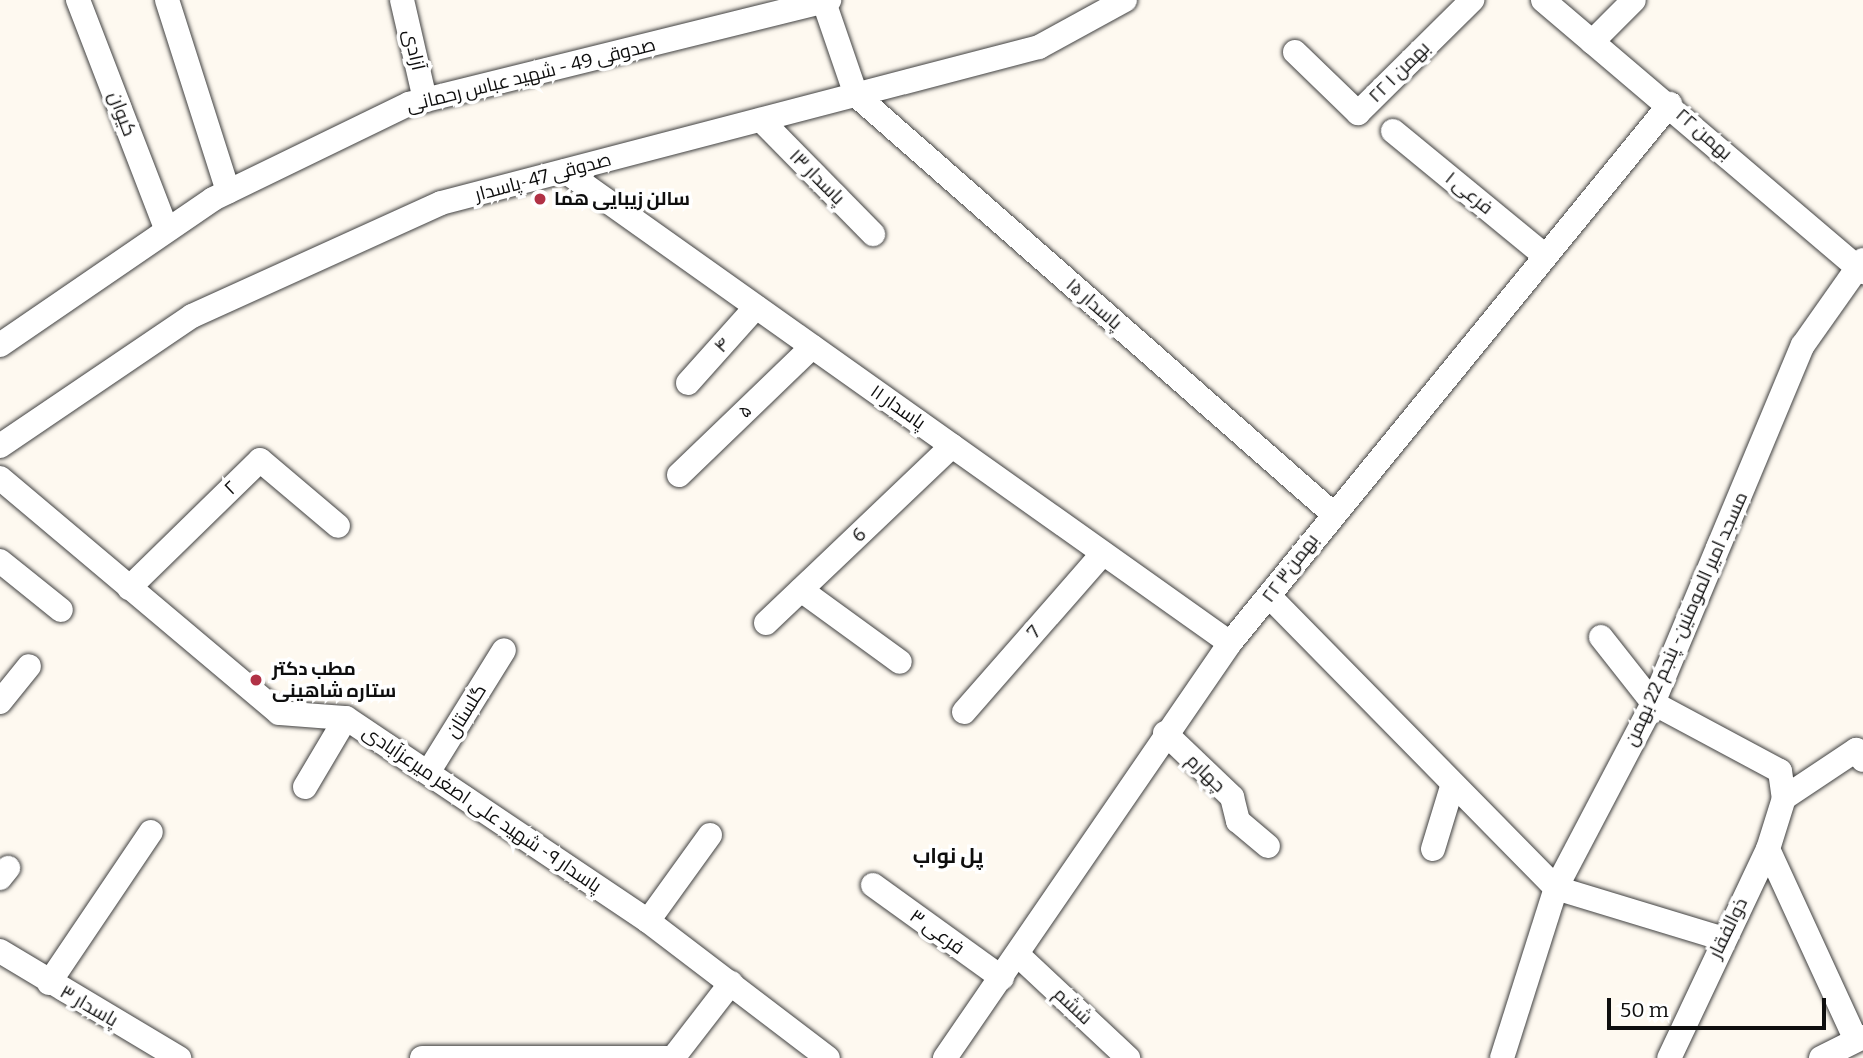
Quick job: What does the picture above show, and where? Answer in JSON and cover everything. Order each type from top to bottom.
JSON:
[{"type":"street","name":"کیوان","points":[[78,0],[166,228]]},
{"type":"street","points":[[167,0],[228,191]]},
{"type":"street","name":"آزادی","points":[[402,0],[425,100]]},
{"type":"street","name":"صدوقی 47-پاسدار","points":[[0,446],[192,316],[441,203],[1039,47],[1125,0]]},
{"type":"street","name":"۲۲ بهمن ۱","points":[[1295,52],[1358,113],[1472,0]]},
{"type":"street","name":"۲۲ بهمن","points":[[1543,0],[1861,266]]},
{"type":"street","points":[[1592,42],[1633,0]]},
{"type":"street","name":"صدوقی 49 - شهید عباس رحمانی","points":[[0,345],[166,228],[228,191],[425,100],[828,8]]},
{"type":"street","points":[[828,8],[845,73],[856,96]]},
{"type":"street","name":"پاسدار ۱۵","points":[[856,96],[1331,512]]},
{"type":"street","name":"۲۲ بهمن۳","points":[[945,1058],[1018,955],[1165,733],[1230,643],[1269,596],[1331,512],[1670,104]]},
{"type":"street","name":"پاسدار ۱۳","points":[[761,120],[873,234]]},
{"type":"street","name":"فرعی ۱","points":[[1393,131],[1544,255]]},
{"type":"street","name":"پاسدار ۱۱","points":[[565,171],[1230,643]]},
{"type":"street","name":"مسجد امیر المومنین- پنجم 22 بهمن","points":[[1502,1058],[1556,888],[1653,703],[1803,345],[1861,266]]},
{"type":"street","name":"۴","points":[[688,383],[756,306]]},
{"type":"street","name":"۵","points":[[679,475],[812,347]]},
{"type":"street","name":"6","points":[[766,623],[952,446]]},
{"type":"street","name":"۲","points":[[129,588],[260,460],[338,526]]},
{"type":"street","name":"پاسدار ۹- شهید علی اصغر میرعزآبادی","points":[[0,478],[279,713],[346,718],[429,771],[648,921],[828,1058]]},
{"type":"street","name":"7","points":[[964,712],[1103,553]]},
{"type":"street","points":[[0,561],[61,610]]},
{"type":"street","points":[[801,590],[900,662]]},
{"type":"street","points":[[1269,596],[1452,787],[1556,888],[1721,938]]},
{"type":"street","points":[[1601,637],[1653,703],[1780,771],[1784,798],[1856,750],[1863,760]]},
{"type":"street","name":"گلستان","points":[[429,771],[504,650]]},
{"type":"street","points":[[0,702],[29,666]]},
{"type":"street","points":[[305,787],[346,718]]},
{"type":"street","name":"چهارم","points":[[1165,733],[1232,797],[1238,821],[1268,846]]},
{"type":"street","points":[[1433,849],[1452,787]]},
{"type":"street","name":"ذوالفقار","points":[[1669,1058],[1721,938],[1768,849],[1784,798]]},
{"type":"street","points":[[49,983],[151,832]]},
{"type":"street","points":[[648,921],[710,835]]},
{"type":"street","points":[[1768,849],[1860,1039],[1821,1058]]},
{"type":"street","name":"فرعی ۳","points":[[873,885],[1002,978]]},
{"type":"street","name":"پاسدار ۳","points":[[0,951],[49,983],[179,1058]]},
{"type":"street","name":"ششم","points":[[1018,955],[1128,1058]]},
{"type":"street","points":[[422,1058],[673,1058],[731,983]]},
{"type":"place","name":"سالن زیبایی هما","points":[[540,199]]},
{"type":"place","name":"مطب دکتر ستاره شاهینی","points":[[256,680]]},
{"type":"district","name":"پل نواب","points":[[948,856]]}]
